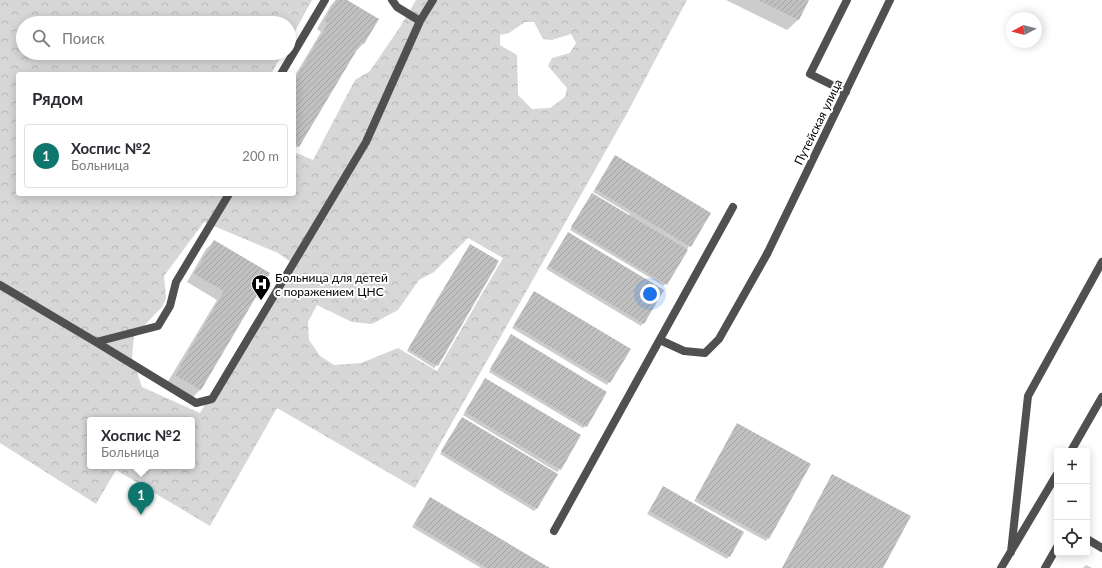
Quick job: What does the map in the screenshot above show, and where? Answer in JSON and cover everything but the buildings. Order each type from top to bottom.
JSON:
[{"type":"street","points":[[296,49],[325,0]]},
{"type":"street","points":[[392,0],[397,7],[420,21]]},
{"type":"street","points":[[0,285],[196,403],[212,399],[366,142],[420,21],[433,0]]},
{"type":"street","points":[[846,92],[810,74],[847,0]]},
{"type":"street","name":"Путейская улица","points":[[660,340],[684,351],[705,354],[719,339],[768,254],[890,0]]},
{"type":"street","points":[[282,72],[289,60]]},
{"type":"street","points":[[96,342],[158,326],[170,306],[176,282],[228,196]]},
{"type":"street","points":[[554,531],[732,208]]},
{"type":"street","points":[[1011,552],[1028,396],[1102,262]]},
{"type":"street","points":[[1073,448],[1102,397]]},
{"type":"street","points":[[1002,568],[1054,479]]},
{"type":"street","points":[[1090,541],[1102,548]]},
{"type":"street","points":[[1045,568],[1054,552]]},
{"type":"green space","name":"Больница для детей с поражением ЦНС","points":[[0,0],[312,0],[296,29],[296,16],[16,16],[16,60],[279,60],[272,72],[16,72],[16,196],[296,196],[296,153],[313,160],[355,80],[370,71],[400,27],[416,0],[687,0],[625,117],[415,488],[277,408],[210,526],[116,470],[96,504],[0,443]],"holes":[[[525,22],[534,22],[543,39],[552,40],[571,34],[576,43],[570,53],[552,58],[548,66],[567,88],[565,97],[550,108],[532,109],[518,95],[517,55],[500,45],[500,35],[509,33]],[[204,222],[278,253],[291,262],[200,413],[142,387],[132,357],[134,336],[162,307],[166,298],[164,276]],[[468,238],[503,258],[437,371],[398,348],[361,363],[334,365],[320,356],[309,340],[308,322],[317,305],[352,322],[372,324],[398,310],[419,280],[434,272]]]},
{"type":"place","name":"Больница для детей с поражением ЦНС","points":[[261,301]]},
{"type":"place","name":"Хоспис №2","points":[[141,515]]}]
